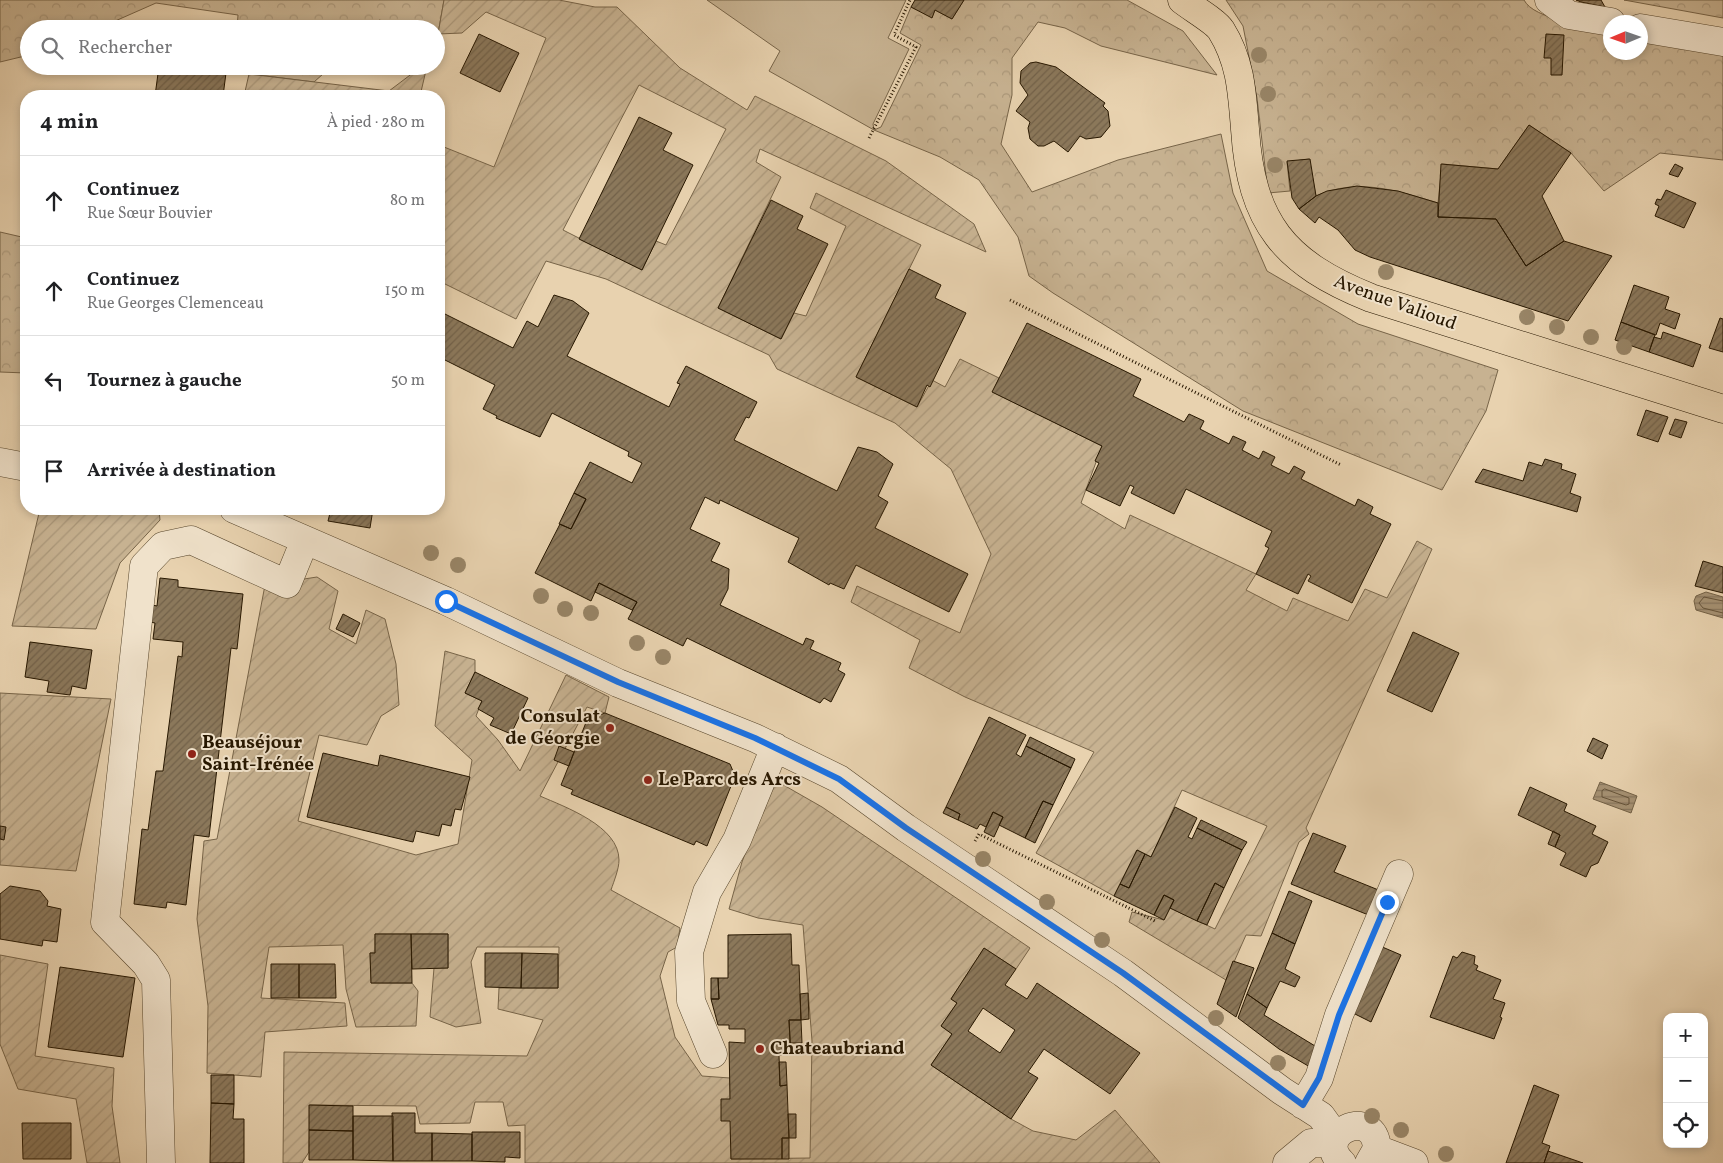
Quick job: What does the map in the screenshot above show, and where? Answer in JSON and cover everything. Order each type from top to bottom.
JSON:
[{"type":"main road","name":"Avenue Valioud","points":[[1182,0],[1221,29],[1241,77],[1247,160],[1258,202],[1276,235],[1300,260],[1335,284],[1371,298],[1723,409]]},
{"type":"street","points":[[1549,0],[1569,15],[1603,21]]},
{"type":"street","points":[[1648,29],[1723,42]]},
{"type":"street","points":[[0,462],[20,466]]},
{"type":"street","points":[[254,515],[295,527],[618,682],[765,742],[839,779],[906,828],[1123,973],[1303,1105],[1321,1116],[1338,1148]]},
{"type":"street","points":[[161,1163],[156,980],[146,964],[105,922],[144,566],[163,546],[191,540],[287,584],[295,527]]},
{"type":"street","points":[[713,1054],[691,1001],[689,952],[707,892],[737,840],[765,742]]},
{"type":"street","points":[[1303,1105],[1319,1078],[1339,1015],[1399,874]]},
{"type":"street","points":[[1338,1148],[1346,1128],[1359,1126],[1370,1131],[1376,1142],[1373,1156],[1414,1163]]},
{"type":"street","points":[[1287,1163],[1311,1143],[1338,1148]]},
{"type":"path","points":[[869,138],[916,46],[894,35],[910,0]]},
{"type":"path","points":[[1010,300],[1341,464]]},
{"type":"path","points":[[973,843],[979,834],[1155,922]]},
{"type":"green space","points":[[0,0],[444,0],[440,20],[238,20],[238,15],[156,3],[117,20],[20,20],[20,57],[0,62]]},
{"type":"green space","points":[[444,0],[559,0],[595,7],[617,7],[680,68],[747,110],[755,96],[886,161],[974,224],[986,252],[760,149],[756,162],[781,177],[718,308],[781,339],[794,313],[806,316],[846,226],[810,208],[816,193],[921,245],[856,377],[917,407],[932,380],[945,387],[960,359],[999,378],[993,392],[1102,446],[1081,503],[1125,529],[1130,515],[1256,574],[1246,590],[1287,611],[1293,598],[1348,621],[1365,589],[1387,598],[1417,541],[1432,549],[1306,828],[1309,834],[1299,842],[1261,936],[1246,935],[1226,980],[1129,922],[1132,912],[1164,920],[1170,908],[1215,929],[1267,826],[1182,790],[1151,857],[1137,850],[1114,896],[1036,853],[1094,752],[965,697],[909,668],[920,640],[851,602],[857,586],[960,633],[991,554],[951,469],[895,423],[777,369],[769,355],[606,279],[546,261],[516,319],[445,284],[445,147],[494,167],[546,38],[486,12],[462,33],[445,34],[445,20],[440,20]],"holes":[[[639,85],[726,129],[666,245],[656,241],[642,270],[563,230]]]},
{"type":"green space","points":[[707,0],[906,0],[888,38],[909,49],[873,124],[874,130],[769,71],[780,51]]},
{"type":"green space","points":[[964,0],[1127,0],[1183,31],[1217,75],[1101,46],[1065,28],[1038,22],[1012,58],[1012,95],[1001,144],[1032,192],[1118,160],[1221,134],[1233,193],[1267,271],[1358,324],[1498,370],[1486,411],[1442,490],[1243,411],[1053,293],[1029,276],[1018,237],[979,180],[940,157],[874,130],[881,127],[921,45],[900,33],[911,7],[932,17],[935,10],[952,19]]},
{"type":"green space","points":[[1226,0],[1524,0],[1530,7],[1550,17],[1603,29],[1603,60],[1648,60],[1648,39],[1723,55],[1723,160],[1660,153],[1604,191],[1571,153],[1529,125],[1498,169],[1442,164],[1438,203],[1408,194],[1363,187],[1347,187],[1316,196],[1309,159],[1287,162],[1290,191],[1268,193],[1257,98],[1243,26]]},
{"type":"green space","points":[[1624,0],[1723,0],[1723,18]]},
{"type":"green space","points":[[249,75],[381,90],[245,90]]},
{"type":"green space","points":[[257,75],[322,75],[314,82]]},
{"type":"green space","points":[[410,75],[425,75],[421,90],[390,90]]},
{"type":"green space","points":[[0,232],[20,237],[20,373],[0,372]]},
{"type":"green space","points":[[39,515],[160,515],[160,520],[120,563],[96,629],[12,626]]},
{"type":"green space","points":[[317,577],[338,591],[329,629],[356,644],[366,610],[385,619],[396,664],[399,705],[381,716],[367,745],[319,735],[298,821],[416,855],[458,844],[472,760],[435,726],[445,651],[475,660],[475,672],[465,693],[482,701],[476,716],[498,740],[520,771],[566,675],[609,697],[605,713],[587,707],[540,796],[589,819],[610,837],[617,848],[619,860],[611,890],[680,928],[677,947],[668,952],[660,976],[675,1037],[702,1076],[730,1078],[731,1159],[810,1158],[812,1041],[803,925],[758,918],[729,909],[742,862],[773,779],[822,807],[1030,948],[1016,969],[984,948],[951,999],[957,1003],[941,1026],[952,1034],[931,1065],[1011,1119],[1033,1131],[1076,1140],[1115,1110],[1160,1163],[525,1163],[525,1125],[508,1126],[503,1102],[475,1102],[470,1123],[420,1124],[416,1106],[310,1105],[309,1152],[302,1163],[283,1163],[284,1052],[527,1056],[543,1020],[498,1009],[499,988],[558,988],[559,947],[477,947],[471,962],[481,1023],[456,1027],[430,1017],[434,968],[448,968],[448,934],[375,934],[375,953],[370,953],[371,983],[412,983],[418,991],[416,1026],[356,1027],[346,989],[343,945],[269,947],[261,998],[345,1003],[347,1026],[265,1032],[261,1077],[207,1073],[208,1006],[197,919],[204,841],[217,839],[265,585]]},
{"type":"green space","points":[[0,693],[111,699],[76,871],[0,865]]},
{"type":"green space","points":[[0,955],[48,964],[35,1056],[114,1068],[112,1106],[120,1163],[87,1163],[76,1099],[18,1089],[0,1044]]},
{"type":"water","points":[[1706,592],[1723,597],[1723,618],[1696,610],[1694,601],[1696,596]]},
{"type":"water","points":[[1600,782],[1637,796],[1631,813],[1593,799]]},
{"type":"building","points":[[915,0],[964,0],[952,19],[935,10],[932,18],[911,7]]},
{"type":"building","points":[[1576,0],[1601,0],[1605,7],[1581,2]]},
{"type":"building","points":[[479,34],[519,53],[500,92],[460,73]]},
{"type":"building","points":[[1546,34],[1564,35],[1562,75],[1551,75],[1551,58],[1544,58]]},
{"type":"building","points":[[1036,62],[1056,67],[1105,103],[1103,106],[1108,111],[1110,126],[1101,137],[1086,139],[1080,136],[1068,152],[1054,141],[1044,146],[1038,146],[1030,139],[1028,128],[1030,122],[1016,111],[1028,95],[1020,83],[1021,71],[1030,63]]},
{"type":"building","points":[[158,75],[226,75],[224,90],[156,90]]},
{"type":"building","points":[[639,117],[672,133],[663,150],[693,165],[642,270],[579,239]]},
{"type":"building","points":[[1529,125],[1571,153],[1542,196],[1564,241],[1526,266],[1496,219],[1438,217],[1441,164],[1498,169]]},
{"type":"building","points":[[1310,159],[1316,196],[1299,209],[1292,198],[1287,161]]},
{"type":"building","points":[[1675,164],[1683,168],[1678,177],[1669,174]]},
{"type":"building","points":[[1357,186],[1398,191],[1438,203],[1438,217],[1496,219],[1526,266],[1564,241],[1612,256],[1568,321],[1370,257],[1355,250],[1338,230],[1319,217],[1315,223],[1299,209],[1316,196],[1327,191]]},
{"type":"building","points":[[1666,190],[1696,203],[1684,228],[1655,216],[1659,206],[1655,204],[1657,199],[1661,200]]},
{"type":"building","points":[[771,200],[803,216],[797,229],[828,244],[781,339],[718,308]]},
{"type":"building","points":[[909,269],[941,285],[935,298],[966,313],[930,387],[927,385],[917,407],[856,377]]},
{"type":"building","points":[[1634,285],[1669,297],[1665,309],[1680,314],[1675,329],[1660,323],[1656,335],[1621,322]]},
{"type":"building","points":[[554,295],[573,301],[589,313],[567,356],[669,407],[680,384],[677,383],[686,366],[757,402],[749,418],[746,417],[734,440],[837,491],[858,447],[877,452],[893,464],[878,496],[888,502],[875,528],[968,574],[949,612],[856,565],[844,589],[830,583],[829,585],[788,562],[799,538],[720,500],[719,504],[705,497],[690,529],[720,543],[711,561],[729,569],[728,589],[720,605],[803,645],[806,638],[814,641],[810,649],[841,663],[838,670],[845,674],[831,702],[824,698],[820,703],[687,638],[683,646],[628,619],[637,602],[599,583],[591,601],[535,573],[560,524],[571,529],[586,499],[574,493],[590,462],[632,483],[642,463],[628,456],[629,452],[552,413],[540,437],[496,418],[497,416],[483,409],[495,385],[445,360],[445,314],[513,348],[527,321],[538,327]]},
{"type":"building","points":[[1720,318],[1723,319],[1723,352],[1709,348]]},
{"type":"building","points":[[1621,322],[1655,335],[1649,352],[1615,340]]},
{"type":"building","points":[[1027,323],[1141,379],[1133,396],[1184,422],[1189,414],[1204,421],[1200,429],[1229,444],[1233,436],[1246,442],[1242,450],[1259,459],[1263,451],[1275,457],[1271,465],[1289,474],[1294,466],[1305,472],[1301,479],[1355,506],[1358,499],[1373,507],[1370,514],[1391,524],[1352,603],[1308,581],[1311,576],[1308,574],[1298,594],[1256,574],[1269,548],[1265,546],[1272,531],[1186,489],[1174,514],[1131,493],[1134,487],[1130,485],[1120,506],[1086,490],[1099,463],[1095,461],[1102,446],[992,392]]},
{"type":"building","points":[[1663,332],[1701,345],[1693,367],[1649,352],[1654,337],[1661,339]]},
{"type":"building","points":[[1646,410],[1668,417],[1658,442],[1637,435]]},
{"type":"building","points":[[1675,419],[1687,422],[1681,438],[1669,434]]},
{"type":"building","points":[[1545,459],[1562,464],[1561,469],[1576,474],[1570,493],[1581,497],[1577,512],[1475,482],[1483,469],[1523,481],[1529,462],[1542,466]]},
{"type":"building","points":[[574,493],[586,499],[571,529],[559,524]]},
{"type":"building","points":[[330,515],[372,515],[370,528],[328,521]]},
{"type":"building","points":[[1703,561],[1723,567],[1723,593],[1695,586]]},
{"type":"building","name":"Beauséjour Saint-Irénée","points":[[160,578],[178,580],[178,587],[243,594],[237,649],[231,648],[209,837],[194,835],[186,905],[167,902],[166,908],[134,904],[142,829],[148,830],[156,771],[163,771],[178,656],[182,657],[183,642],[153,639],[155,623],[150,622],[152,605],[157,606]]},
{"type":"building","points":[[599,583],[637,602],[632,610],[595,592]]},
{"type":"building","points":[[343,614],[360,623],[353,637],[336,629]]},
{"type":"building","points":[[1413,632],[1459,653],[1432,712],[1387,691]]},
{"type":"building","points":[[30,642],[92,650],[86,689],[72,686],[70,695],[47,692],[49,681],[25,677]]},
{"type":"building","points":[[475,672],[528,698],[511,734],[490,725],[494,718],[478,709],[482,701],[465,693]]},
{"type":"building","name":"Le Parc des Arcs","points":[[605,713],[730,764],[735,776],[707,846],[696,841],[694,845],[571,794],[573,790],[561,785],[587,720]]},
{"type":"building","points":[[989,717],[1026,735],[1016,754],[1021,757],[1026,746],[1071,768],[1053,805],[1043,801],[1025,838],[999,825],[1003,817],[993,812],[986,827],[980,824],[977,829],[958,820],[960,814],[946,807]]},
{"type":"building","points":[[1030,737],[1075,759],[1071,768],[1026,746]]},
{"type":"building","points":[[1593,738],[1608,745],[1602,759],[1587,751]]},
{"type":"building","points":[[559,746],[574,752],[569,766],[554,760]]},
{"type":"building","points":[[323,753],[378,766],[380,755],[470,777],[461,810],[455,809],[451,826],[442,824],[439,836],[416,831],[413,842],[307,817]]},
{"type":"building","points":[[1530,787],[1567,804],[1564,811],[1596,826],[1592,834],[1608,842],[1598,863],[1591,866],[1586,877],[1560,865],[1566,853],[1555,847],[1560,835],[1518,815]]},
{"type":"building","points":[[1043,801],[1053,805],[1035,843],[1025,838]]},
{"type":"building","points":[[946,807],[960,814],[958,820],[943,813]]},
{"type":"building","points":[[1175,807],[1197,818],[1188,837],[1192,839],[1197,828],[1242,850],[1224,888],[1215,883],[1197,921],[1170,908],[1174,900],[1164,895],[1154,915],[1114,896],[1120,884],[1129,888],[1145,854],[1151,857]]},
{"type":"building","points":[[993,812],[1003,817],[994,837],[984,832]]},
{"type":"building","points":[[1201,820],[1247,842],[1242,850],[1197,828]]},
{"type":"building","points":[[0,826],[6,827],[4,840],[0,839]]},
{"type":"building","points":[[1553,831],[1560,835],[1555,847],[1548,844]]},
{"type":"building","points":[[1313,833],[1346,846],[1334,872],[1381,891],[1371,916],[1291,884]]},
{"type":"building","points":[[1137,850],[1145,854],[1129,888],[1120,884]]},
{"type":"building","points":[[1215,883],[1224,888],[1207,925],[1197,921]]},
{"type":"building","points":[[10,886],[40,891],[48,901],[47,906],[61,909],[57,942],[43,940],[42,946],[0,939],[0,894]]},
{"type":"building","points":[[1289,891],[1312,901],[1295,944],[1272,933]]},
{"type":"building","points":[[1164,895],[1174,900],[1164,920],[1154,915]]},
{"type":"building","points":[[1272,933],[1295,944],[1285,969],[1300,977],[1295,987],[1280,981],[1267,1008],[1247,994]]},
{"type":"building","points":[[375,934],[411,934],[412,983],[371,983],[370,953],[375,953]]},
{"type":"building","points":[[411,934],[448,934],[448,968],[412,969]]},
{"type":"building","name":"Chateaubriand","points":[[791,934],[792,965],[799,965],[801,1020],[789,1020],[791,1054],[779,1055],[780,1086],[787,1085],[789,1138],[782,1138],[782,1159],[731,1159],[730,1121],[721,1121],[721,1099],[730,1099],[729,1042],[745,1043],[745,1029],[729,1029],[729,1025],[718,1025],[711,999],[719,999],[718,978],[728,978],[728,935]]},
{"type":"building","points":[[1380,946],[1401,955],[1371,1022],[1351,1012]]},
{"type":"building","points":[[984,948],[1016,969],[1005,985],[1027,999],[1037,983],[1140,1053],[1110,1094],[1044,1049],[1028,1072],[1038,1078],[1011,1119],[931,1065],[952,1034],[941,1026],[957,1003],[951,999]],"holes":[[[983,1008],[1015,1030],[1000,1053],[968,1031]]]},
{"type":"building","points":[[1462,952],[1475,956],[1474,964],[1478,966],[1476,970],[1501,980],[1493,999],[1505,1003],[1500,1017],[1502,1018],[1494,1039],[1430,1017],[1453,956],[1457,958]]},
{"type":"building","points":[[485,953],[522,953],[521,988],[485,987]]},
{"type":"building","points":[[522,953],[558,954],[558,988],[521,988]]},
{"type":"building","points":[[1233,961],[1254,968],[1236,1017],[1217,1004]]},
{"type":"building","points":[[271,964],[299,964],[299,998],[271,998]]},
{"type":"building","points":[[299,964],[335,964],[336,998],[299,998]]},
{"type":"building","points":[[60,967],[135,978],[123,1057],[48,1047]]},
{"type":"building","points":[[711,978],[718,978],[719,999],[711,999]]},
{"type":"building","points":[[808,993],[809,1019],[801,1020],[800,994]]},
{"type":"building","points":[[1247,994],[1267,1008],[1264,1015],[1320,1049],[1310,1067],[1279,1049],[1238,1018]]},
{"type":"building","points":[[789,1020],[801,1020],[802,1043],[790,1043]]},
{"type":"building","points":[[779,1062],[786,1062],[787,1085],[780,1086]]},
{"type":"building","points":[[211,1075],[234,1075],[234,1104],[211,1103]]},
{"type":"building","points":[[1534,1085],[1559,1095],[1542,1143],[1550,1146],[1544,1163],[1506,1163]]},
{"type":"building","points":[[211,1103],[234,1104],[233,1119],[244,1119],[244,1163],[210,1163]]},
{"type":"building","points":[[309,1105],[353,1106],[353,1131],[309,1130]]},
{"type":"building","points":[[392,1113],[415,1113],[415,1133],[432,1133],[432,1161],[393,1161]]},
{"type":"building","points":[[788,1114],[796,1114],[796,1138],[789,1138]]},
{"type":"building","points":[[353,1116],[393,1116],[393,1161],[353,1160]]},
{"type":"building","points":[[22,1123],[71,1123],[71,1159],[23,1159]]},
{"type":"building","points":[[309,1130],[353,1131],[353,1160],[309,1160]]},
{"type":"building","points":[[472,1132],[520,1132],[520,1158],[505,1157],[505,1162],[472,1161]]},
{"type":"building","points":[[432,1133],[472,1134],[472,1161],[432,1161]]},
{"type":"building","points":[[782,1138],[789,1138],[789,1159],[782,1159]]},
{"type":"building","points":[[1548,1151],[1583,1163],[1544,1163]]},
{"type":"place","name":"Consulat de Géorgie","points":[[610,728]]},
{"type":"place","name":"Beauséjour Saint-Irénée","points":[[192,754]]},
{"type":"place","name":"Le Parc des Arcs","points":[[648,780]]},
{"type":"place","name":"Chateaubriand","points":[[760,1049]]},
{"type":"route","points":[[446,601],[618,682],[755,738],[839,779],[906,828],[1123,973],[1303,1105],[1319,1078],[1339,1015],[1387,902]]}]
